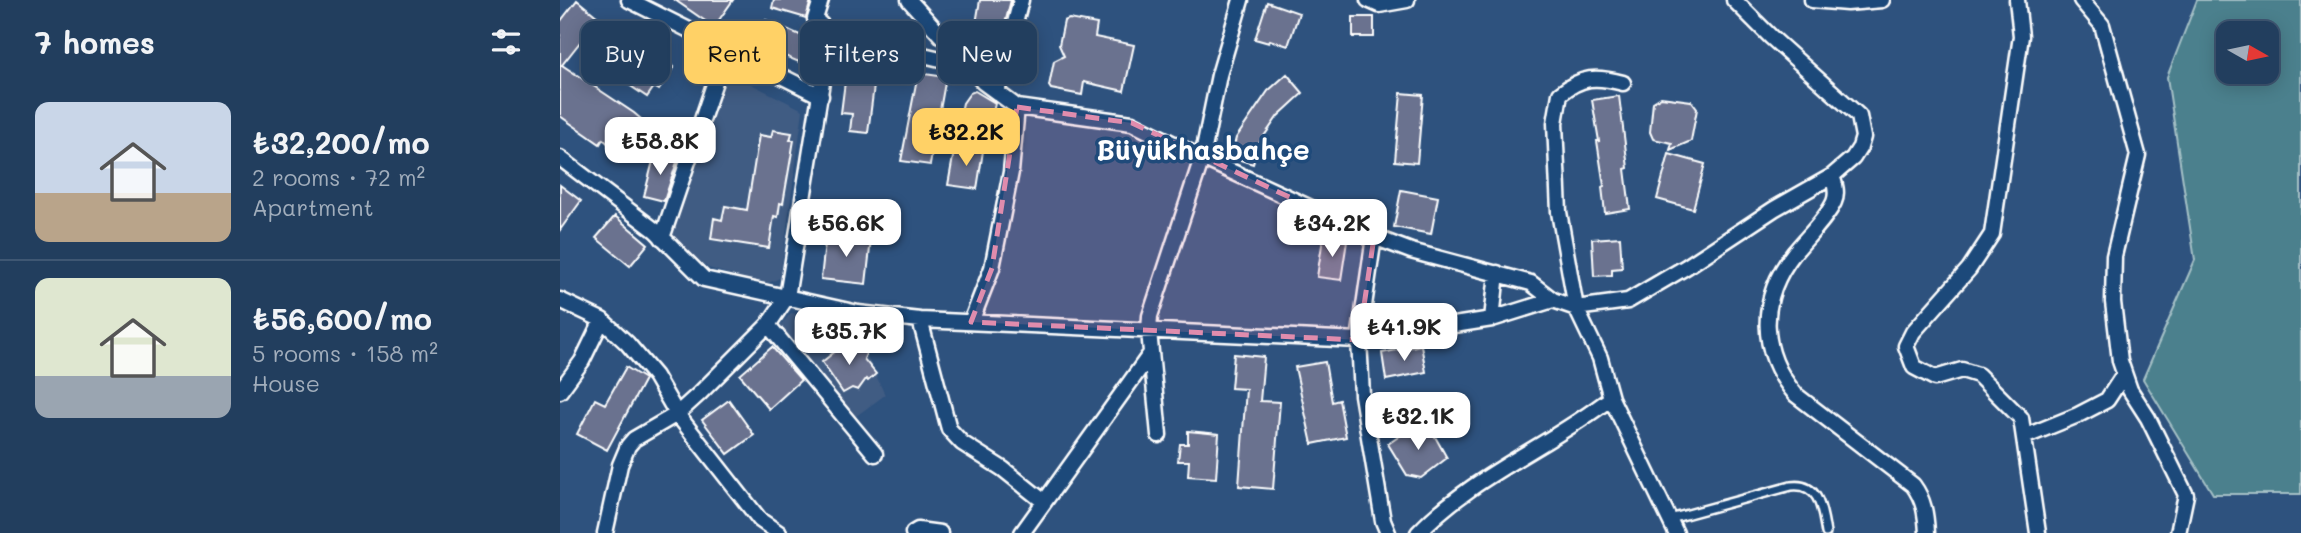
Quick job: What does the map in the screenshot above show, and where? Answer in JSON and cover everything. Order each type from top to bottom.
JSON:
[{"type":"street","points":[[629,0],[684,28]]},
{"type":"street","points":[[817,21],[815,19],[821,0]]},
{"type":"street","points":[[909,0],[938,31]]},
{"type":"street","points":[[997,92],[1021,0]]},
{"type":"street","points":[[1159,435],[1149,331],[1150,316],[1202,158],[1219,75],[1241,0]]},
{"type":"street","points":[[1368,0],[1379,5],[1407,0]]},
{"type":"street","points":[[986,84],[1017,107],[1132,123],[1374,237],[1411,251],[1531,284],[1553,300],[1576,308],[1628,301],[1686,267],[1774,209],[1832,176],[1853,158],[1860,147],[1863,137],[1859,116],[1734,0]]},
{"type":"street","points":[[1812,0],[1846,3],[1882,0]]},
{"type":"street","points":[[2017,0],[2021,36],[1992,234],[1969,269],[1913,332],[1906,346],[1914,367],[1935,378],[1962,370],[1978,375],[2021,418],[2038,533]]},
{"type":"street","points":[[2081,0],[2102,25],[2138,155],[2114,256],[2113,302],[2120,361],[2130,390],[2148,418],[2186,495],[2178,533]]},
{"type":"street","points":[[1623,83],[1591,78],[1573,83],[1560,94],[1555,123],[1559,212],[1576,308],[1600,358],[1611,398],[1673,526]]},
{"type":"street","points":[[786,79],[821,96]]},
{"type":"street","points":[[662,238],[714,84]]},
{"type":"street","points":[[605,533],[620,465],[628,446],[634,439],[677,414],[768,325],[787,297],[823,84]]},
{"type":"street","points":[[971,322],[992,268],[1011,172],[1017,107]]},
{"type":"street","points":[[560,158],[662,238],[704,279],[858,313],[920,320],[1359,340],[1492,319],[1553,300]]},
{"type":"street","points":[[1832,176],[1836,194],[1833,205],[1792,255],[1775,287],[1768,322],[1768,344],[1782,379],[1796,396],[1913,485],[1921,496],[1925,509],[1927,533]]},
{"type":"street","points":[[1374,237],[1359,340],[1362,395],[1383,521],[1388,533]]},
{"type":"street","points":[[1492,319],[1497,273]]},
{"type":"street","points":[[560,300],[602,320],[627,343],[655,376],[677,414],[760,520],[779,533]]},
{"type":"street","points":[[560,391],[582,361],[602,320]]},
{"type":"street","points":[[920,320],[949,429],[962,443],[1003,469],[1043,501]]},
{"type":"street","points":[[768,325],[875,454]]},
{"type":"street","points":[[1022,533],[1151,354]]},
{"type":"street","points":[[2024,437],[2107,400],[2124,374]]},
{"type":"street","points":[[1418,533],[1436,514],[1486,476],[1581,421],[1611,398]]},
{"type":"street","points":[[913,533],[918,530],[940,533]]},
{"type":"lane","points":[[1673,526],[1791,486],[1801,486],[1811,489],[1818,496],[1826,533]]},
{"type":"highlighted area","points":[[1017,107],[1132,123],[1374,237],[1359,340],[971,322],[992,268]]},
{"type":"shaded area","points":[[721,84],[751,84],[803,110],[780,278],[763,285],[709,268],[677,246],[671,235]]},
{"type":"shaded area","points":[[791,313],[837,321],[866,354],[885,395],[852,419],[777,329]]},
{"type":"green space","points":[[2197,0],[2301,0],[2301,494],[2213,494],[2143,379],[2195,260],[2167,77]]},
{"type":"building","points":[[577,0],[599,18],[597,21],[581,21],[581,41],[562,65],[581,78],[581,84],[590,84],[634,113],[655,131],[628,161],[603,139],[600,144],[560,116],[560,22]]},
{"type":"building","points":[[675,0],[733,0],[718,21],[705,21]]},
{"type":"building","points":[[774,0],[811,0],[806,18],[772,8]]},
{"type":"building","points":[[980,0],[1011,0],[1006,21],[976,21]]},
{"type":"building","points":[[1267,2],[1299,13],[1288,46],[1270,40],[1269,43],[1255,39]]},
{"type":"building","points":[[1353,17],[1374,17],[1374,37],[1353,37]]},
{"type":"building","points":[[1069,19],[1097,24],[1095,37],[1134,45],[1124,91],[1084,82],[1082,95],[1051,89],[1049,86],[1054,61],[1064,56],[1059,45],[1064,21]]},
{"type":"building","points":[[786,29],[800,35],[799,62],[786,57]]},
{"type":"building","points":[[924,74],[938,76],[938,84],[945,84],[930,165],[901,161],[916,84],[924,84]]},
{"type":"building","points":[[1287,74],[1303,93],[1278,116],[1260,142],[1253,164],[1231,157],[1236,138],[1268,91]]},
{"type":"building","points":[[628,84],[663,84],[659,90],[654,87],[647,97]]},
{"type":"building","points":[[845,84],[874,84],[868,133],[850,131],[852,114],[841,113]]},
{"type":"building","points":[[975,91],[995,103],[984,144],[960,130],[963,103],[970,93]]},
{"type":"building","points":[[1401,93],[1423,95],[1417,163],[1395,161]]},
{"type":"building","points":[[1619,96],[1630,209],[1605,213],[1599,141],[1592,100]]},
{"type":"building","points":[[1661,97],[1691,101],[1697,109],[1691,141],[1670,150],[1672,143],[1653,139],[1650,132],[1653,102]]},
{"type":"building","points":[[773,130],[792,133],[790,140],[794,140],[783,204],[780,203],[778,217],[774,216],[769,248],[711,239],[714,218],[722,220],[725,206],[747,210],[759,135],[771,137]]},
{"type":"building","points":[[955,146],[983,151],[977,189],[948,185]]},
{"type":"building","points":[[655,153],[678,159],[664,201],[644,196]]},
{"type":"building","points":[[1669,154],[1705,164],[1693,209],[1657,199]]},
{"type":"building","points":[[560,185],[581,201],[560,230]]},
{"type":"building","points":[[1401,190],[1438,197],[1431,234],[1394,227]]},
{"type":"building","points":[[615,216],[648,244],[630,266],[596,238]]},
{"type":"building","points":[[826,234],[871,239],[866,284],[821,279]]},
{"type":"building","points":[[1620,237],[1622,268],[1612,269],[1612,275],[1594,276],[1592,239]]},
{"type":"building","points":[[1323,238],[1347,241],[1341,280],[1317,277]]},
{"type":"building","points":[[852,338],[866,354],[864,359],[876,374],[868,381],[866,379],[858,390],[852,388],[843,393],[822,362]]},
{"type":"building","points":[[1421,345],[1426,372],[1386,380],[1382,353]]},
{"type":"building","points":[[772,347],[801,380],[769,409],[740,375]]},
{"type":"building","points":[[1234,354],[1264,357],[1260,401],[1280,402],[1273,489],[1239,486],[1246,389],[1231,388]]},
{"type":"building","points":[[1325,362],[1332,402],[1339,400],[1346,437],[1312,444],[1295,367]]},
{"type":"building","points":[[626,367],[645,379],[607,450],[577,434],[595,399],[605,404]]},
{"type":"building","points":[[729,400],[754,435],[728,454],[702,420]]},
{"type":"building","points":[[1413,427],[1433,433],[1447,458],[1421,478],[1407,475],[1388,444]]},
{"type":"building","points":[[1188,431],[1219,434],[1216,478],[1188,476],[1189,461],[1178,461],[1180,444],[1188,444]]},
{"type":"district","name":"Büyükhasbahçe","points":[[1203,150]]}]
